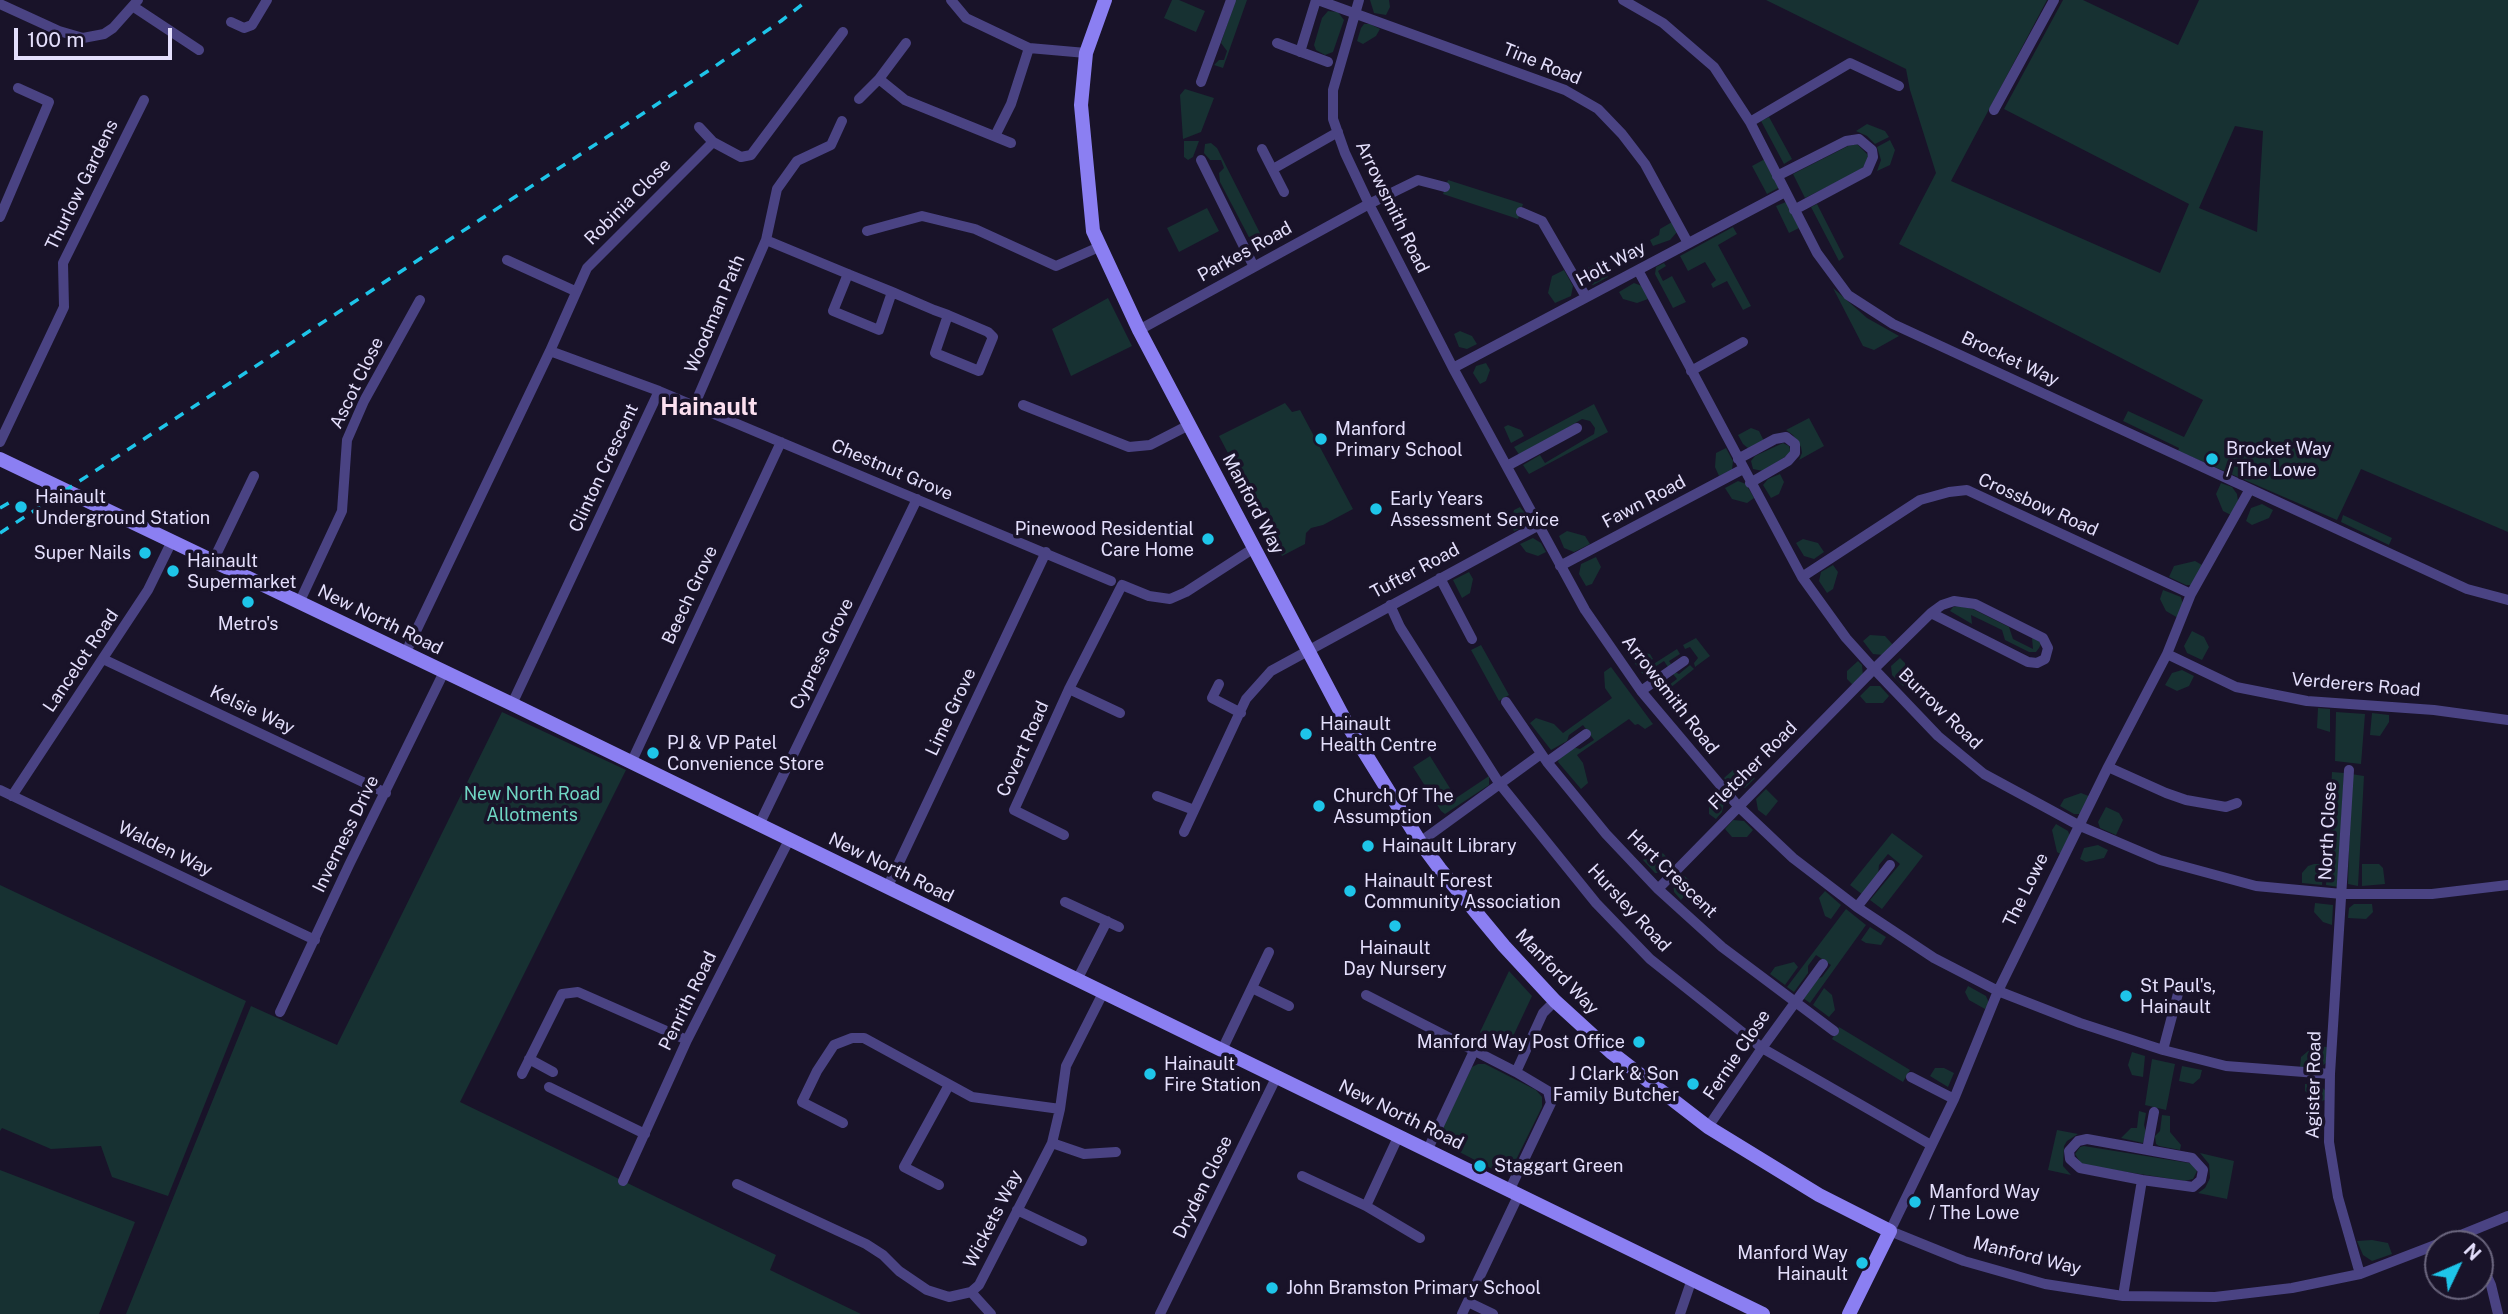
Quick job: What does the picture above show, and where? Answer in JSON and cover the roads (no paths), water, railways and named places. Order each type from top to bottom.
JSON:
[{"type":"street","points":[[231,22],[244,28],[252,25],[267,0]]},
{"type":"street","points":[[951,0],[966,18],[1029,48],[1086,53]]},
{"type":"street","name":"Manford Way","points":[[1105,0],[1086,53],[1081,105],[1093,231],[1099,247],[1139,330],[1347,724],[1420,842],[1504,946],[1555,1001],[1612,1053],[1708,1127],[1819,1195],[1890,1231],[1964,1261],[2045,1284],[2123,1296],[2215,1297],[2292,1288],[2360,1274],[2424,1250]]},
{"type":"street","points":[[1201,82],[1231,0]]},
{"type":"street","points":[[1300,52],[1317,0]]},
{"type":"street","name":"Tine Road","points":[[1317,0],[1565,90],[1598,109],[1645,164],[1688,243]]},
{"type":"street","name":"Arrowsmith Road","points":[[1359,0],[1333,90],[1333,119],[1368,204],[1453,368],[1585,610],[1641,691],[1686,748],[1738,806],[1793,858],[1857,907],[1934,958],[1998,991],[2081,1023],[2163,1050],[2226,1066],[2330,1074]]},
{"type":"street","name":"Brocket Way","points":[[1623,0],[1663,23],[1714,67],[1750,122],[1817,253],[1849,295],[1893,324],[2467,589],[2508,600]]},
{"type":"street","points":[[1994,110],[2054,0]]},
{"type":"street","points":[[0,4],[60,31],[83,38],[104,34],[136,4],[199,50]]},
{"type":"street","points":[[699,127],[713,142],[741,157],[751,155],[843,32]]},
{"type":"street","points":[[859,99],[879,79],[906,43]]},
{"type":"street","points":[[1277,43],[1328,62]]},
{"type":"street","points":[[995,136],[1010,104],[1029,48]]},
{"type":"street","points":[[1750,122],[1850,63],[1899,86]]},
{"type":"street","points":[[879,79],[905,100],[1011,143]]},
{"type":"street","points":[[0,217],[49,102],[18,88]]},
{"type":"street","name":"Thurlow Gardens","points":[[0,442],[64,307],[62,263],[144,100]]},
{"type":"street","points":[[766,240],[777,189],[797,161],[831,145],[842,121]]},
{"type":"street","points":[[1273,169],[1338,132]]},
{"type":"street","points":[[1777,176],[1846,141],[1859,139],[1872,149],[1874,157],[1867,171],[1794,210]]},
{"type":"street","name":"Robinia Close","points":[[550,351],[587,268],[713,142]]},
{"type":"street","points":[[1262,149],[1284,192]]},
{"type":"street","points":[[1201,160],[1254,267]]},
{"type":"street","points":[[1207,172],[1219,166]]},
{"type":"street","name":"Parkes Road","points":[[1139,330],[1368,204],[1418,180],[1445,187]]},
{"type":"street","name":"Holt Way","points":[[1453,368],[1785,192]]},
{"type":"street","points":[[1521,212],[1542,220],[1586,297]]},
{"type":"street","points":[[867,231],[922,216],[975,229],[1056,266],[1099,247]]},
{"type":"street","name":"Woodman Path","points":[[694,406],[766,240],[988,332],[993,337],[979,371],[935,353],[948,316]]},
{"type":"street","points":[[507,260],[575,291]]},
{"type":"street","name":"Burrow Road","points":[[1638,270],[1802,577],[1846,638],[1874,669],[1938,736],[1984,774],[2080,826],[2160,860],[2256,886],[2342,894],[2432,894],[2508,885]]},
{"type":"street","points":[[848,274],[834,311],[879,330],[892,292]]},
{"type":"street","name":"Ascot Close","points":[[299,603],[342,511],[348,440],[364,401],[420,300]]},
{"type":"street","points":[[1691,371],[1743,342]]},
{"type":"street","points":[[405,654],[550,351]]},
{"type":"street","name":"Clinton Crescent","points":[[512,704],[659,391],[550,351]]},
{"type":"street","name":"Chestnut Grove","points":[[659,391],[1111,581]]},
{"type":"street","points":[[1023,405],[1129,447],[1150,445],[1189,425]]},
{"type":"street","points":[[1507,466],[1577,428]]},
{"type":"street","name":"Fawn Road","points":[[1560,566],[1741,464],[1775,439],[1786,437],[1795,444],[1795,453],[1788,461],[1750,483]]},
{"type":"street","name":"Beech Grove","points":[[631,763],[781,442]]},
{"type":"street","name":"New North Road","points":[[0,459],[512,704],[1763,1314]]},
{"type":"street","points":[[213,561],[254,476]]},
{"type":"street","name":"The Lowe","points":[[1849,1314],[1954,1099],[1998,991],[2167,654],[2191,594],[2250,489]]},
{"type":"street","name":"Crossbow Road","points":[[1802,577],[1920,500],[1949,492],[1967,491],[2191,594]]},
{"type":"street","name":"Cypress Grove","points":[[759,825],[916,499]]},
{"type":"street","name":"Tufter Road","points":[[1184,832],[1246,699],[1271,671],[1539,525]]},
{"type":"street","name":"Lancelot Road","points":[[12,796],[148,590],[172,541]]},
{"type":"street","name":"Covert Road","points":[[1065,835],[1014,810],[1069,689],[1122,585],[1149,596],[1170,599],[1186,592],[1254,548]]},
{"type":"street","name":"Lime Grove","points":[[887,887],[1046,552]]},
{"type":"street","points":[[1440,578],[1472,639]]},
{"type":"street","points":[[1954,600],[1975,604],[2043,638],[2048,648],[2045,659],[2037,663],[2028,662],[1931,613],[1954,600]]},
{"type":"street","name":"Hursley Road","points":[[1390,605],[1400,627],[1499,783],[1596,903],[1650,959],[1762,1048],[1931,1145]]},
{"type":"street","name":"Fletcher Road","points":[[1658,889],[1931,613]]},
{"type":"street","name":"Verderers Road","points":[[2167,654],[2236,687],[2307,701],[2434,710],[2508,720]]},
{"type":"street","name":"Kelsie Way","points":[[103,659],[386,793]]},
{"type":"street","points":[[1641,691],[1684,660]]},
{"type":"street","name":"Inverness Drive","points":[[280,1012],[444,672]]},
{"type":"street","points":[[1219,684],[1212,698],[1241,713]]},
{"type":"street","name":"Covert Road","points":[[1069,689],[1120,713]]},
{"type":"street","name":"Hart Crescent","points":[[1506,702],[1544,758],[1606,834],[1658,889],[1722,947],[1834,1031]]},
{"type":"street","points":[[1420,842],[1499,783],[1586,734]]},
{"type":"street","points":[[2108,767],[2226,807],[2237,803]]},
{"type":"street","name":"North Close","points":[[2342,894],[2348,770]]},
{"type":"street","name":"Walden Way","points":[[0,790],[315,940]]},
{"type":"street","points":[[1157,796],[1194,810]]},
{"type":"street","name":"Penrith Road","points":[[624,1181],[687,1041],[789,840]]},
{"type":"street","points":[[1857,907],[1890,865]]},
{"type":"street","name":"Agister Road","points":[[2342,894],[2330,1074],[2329,1142],[2338,1197],[2360,1274]]},
{"type":"street","points":[[1065,902],[1119,927]]},
{"type":"street","points":[[1077,981],[1107,921]]},
{"type":"street","points":[[1222,1050],[1269,952]]},
{"type":"street","name":"Fernie Close","points":[[1708,1127],[1823,964]]},
{"type":"street","points":[[2163,1050],[2180,986]]},
{"type":"street","points":[[1252,988],[1289,1006]]},
{"type":"street","points":[[522,1073],[562,994],[578,992],[687,1041]]},
{"type":"street","name":"Wickets Way","points":[[737,1184],[866,1244],[927,1290],[949,1297],[971,1292],[979,1285],[1052,1143],[1066,1066],[1103,993]]},
{"type":"street","points":[[1366,995],[1543,1086],[1552,1098],[1462,1314]]},
{"type":"street","points":[[1516,1072],[1544,1013],[1555,1001]]},
{"type":"street","points":[[843,1123],[802,1102],[834,1045],[852,1038],[864,1038],[972,1097],[1060,1109]]},
{"type":"street","points":[[1428,1150],[1474,1052]]},
{"type":"street","points":[[529,1059],[553,1072]]},
{"type":"street","name":"Dryden Close","points":[[1160,1314],[1277,1076]]},
{"type":"street","points":[[1911,1077],[1954,1099]]},
{"type":"street","points":[[939,1185],[904,1167],[949,1084]]},
{"type":"street","points":[[549,1087],[645,1134]]},
{"type":"street","points":[[2147,1150],[2154,1112]]},
{"type":"street","points":[[1366,1206],[1399,1135]]},
{"type":"street","points":[[2087,1139],[2192,1158],[2201,1165],[2204,1175],[2197,1184],[2187,1187],[2142,1180],[2080,1168],[2073,1163],[2069,1151],[2078,1141],[2087,1139]]},
{"type":"street","points":[[1052,1143],[1084,1154],[1116,1152]]},
{"type":"street","points":[[1302,1176],[1366,1206],[1420,1238]]},
{"type":"street","points":[[2123,1296],[2142,1180]]},
{"type":"street","points":[[1017,1210],[1082,1241]]},
{"type":"street","name":"Manford Way","points":[[2485,1230],[2508,1216]]},
{"type":"street","points":[[1680,1314],[1692,1279]]},
{"type":"street","points":[[971,1292],[991,1314]]},
{"type":"street","points":[[1468,1302],[1493,1314]]},
{"type":"railway","points":[[0,533],[708,71],[808,0]]},
{"type":"railway","points":[[0,508],[12,501]]},
{"type":"place","name":"Manford Primary School","points":[[1321,439]]},
{"type":"place","name":"Brocket Way / The Lowe","points":[[2212,459]]},
{"type":"place","name":"Hainault Underground Station","points":[[21,507]]},
{"type":"place","name":"Early Years Assessment Service","points":[[1376,509]]},
{"type":"place","name":"Pinewood Residential Care Home","points":[[1208,539]]},
{"type":"place","name":"Super Nails","points":[[145,553]]},
{"type":"place","name":"Hainault Supermarket","points":[[173,571]]},
{"type":"place","name":"Metro's","points":[[248,602]]},
{"type":"place","name":"Hainault Health Centre","points":[[1306,734]]},
{"type":"place","name":"PJ & VP Patel Convenience Store","points":[[653,753]]},
{"type":"place","name":"Church Of The Assumption","points":[[1319,806]]},
{"type":"place","name":"Hainault Library","points":[[1368,846]]},
{"type":"place","name":"Hainault Forest Community Association","points":[[1350,891]]},
{"type":"place","name":"Hainault Day Nursery","points":[[1395,926]]},
{"type":"place","name":"St Paul's, Hainault","points":[[2126,996]]},
{"type":"place","name":"Manford Way Post Office","points":[[1639,1042]]},
{"type":"place","name":"Hainault Fire Station","points":[[1150,1074]]},
{"type":"place","name":"J Clark & Son Family Butcher","points":[[1693,1084]]},
{"type":"place","name":"Staggart Green","points":[[1480,1166]]},
{"type":"place","name":"Manford Way / The Lowe","points":[[1915,1202]]},
{"type":"place","name":"Manford Way Hainault","points":[[1862,1263]]},
{"type":"place","name":"John Bramston Primary School","points":[[1272,1288]]},
{"type":"district","name":"Hainault","points":[[709,408]]},
{"type":"park label","name":"New North Road Allotments","points":[[532,804]]}]
